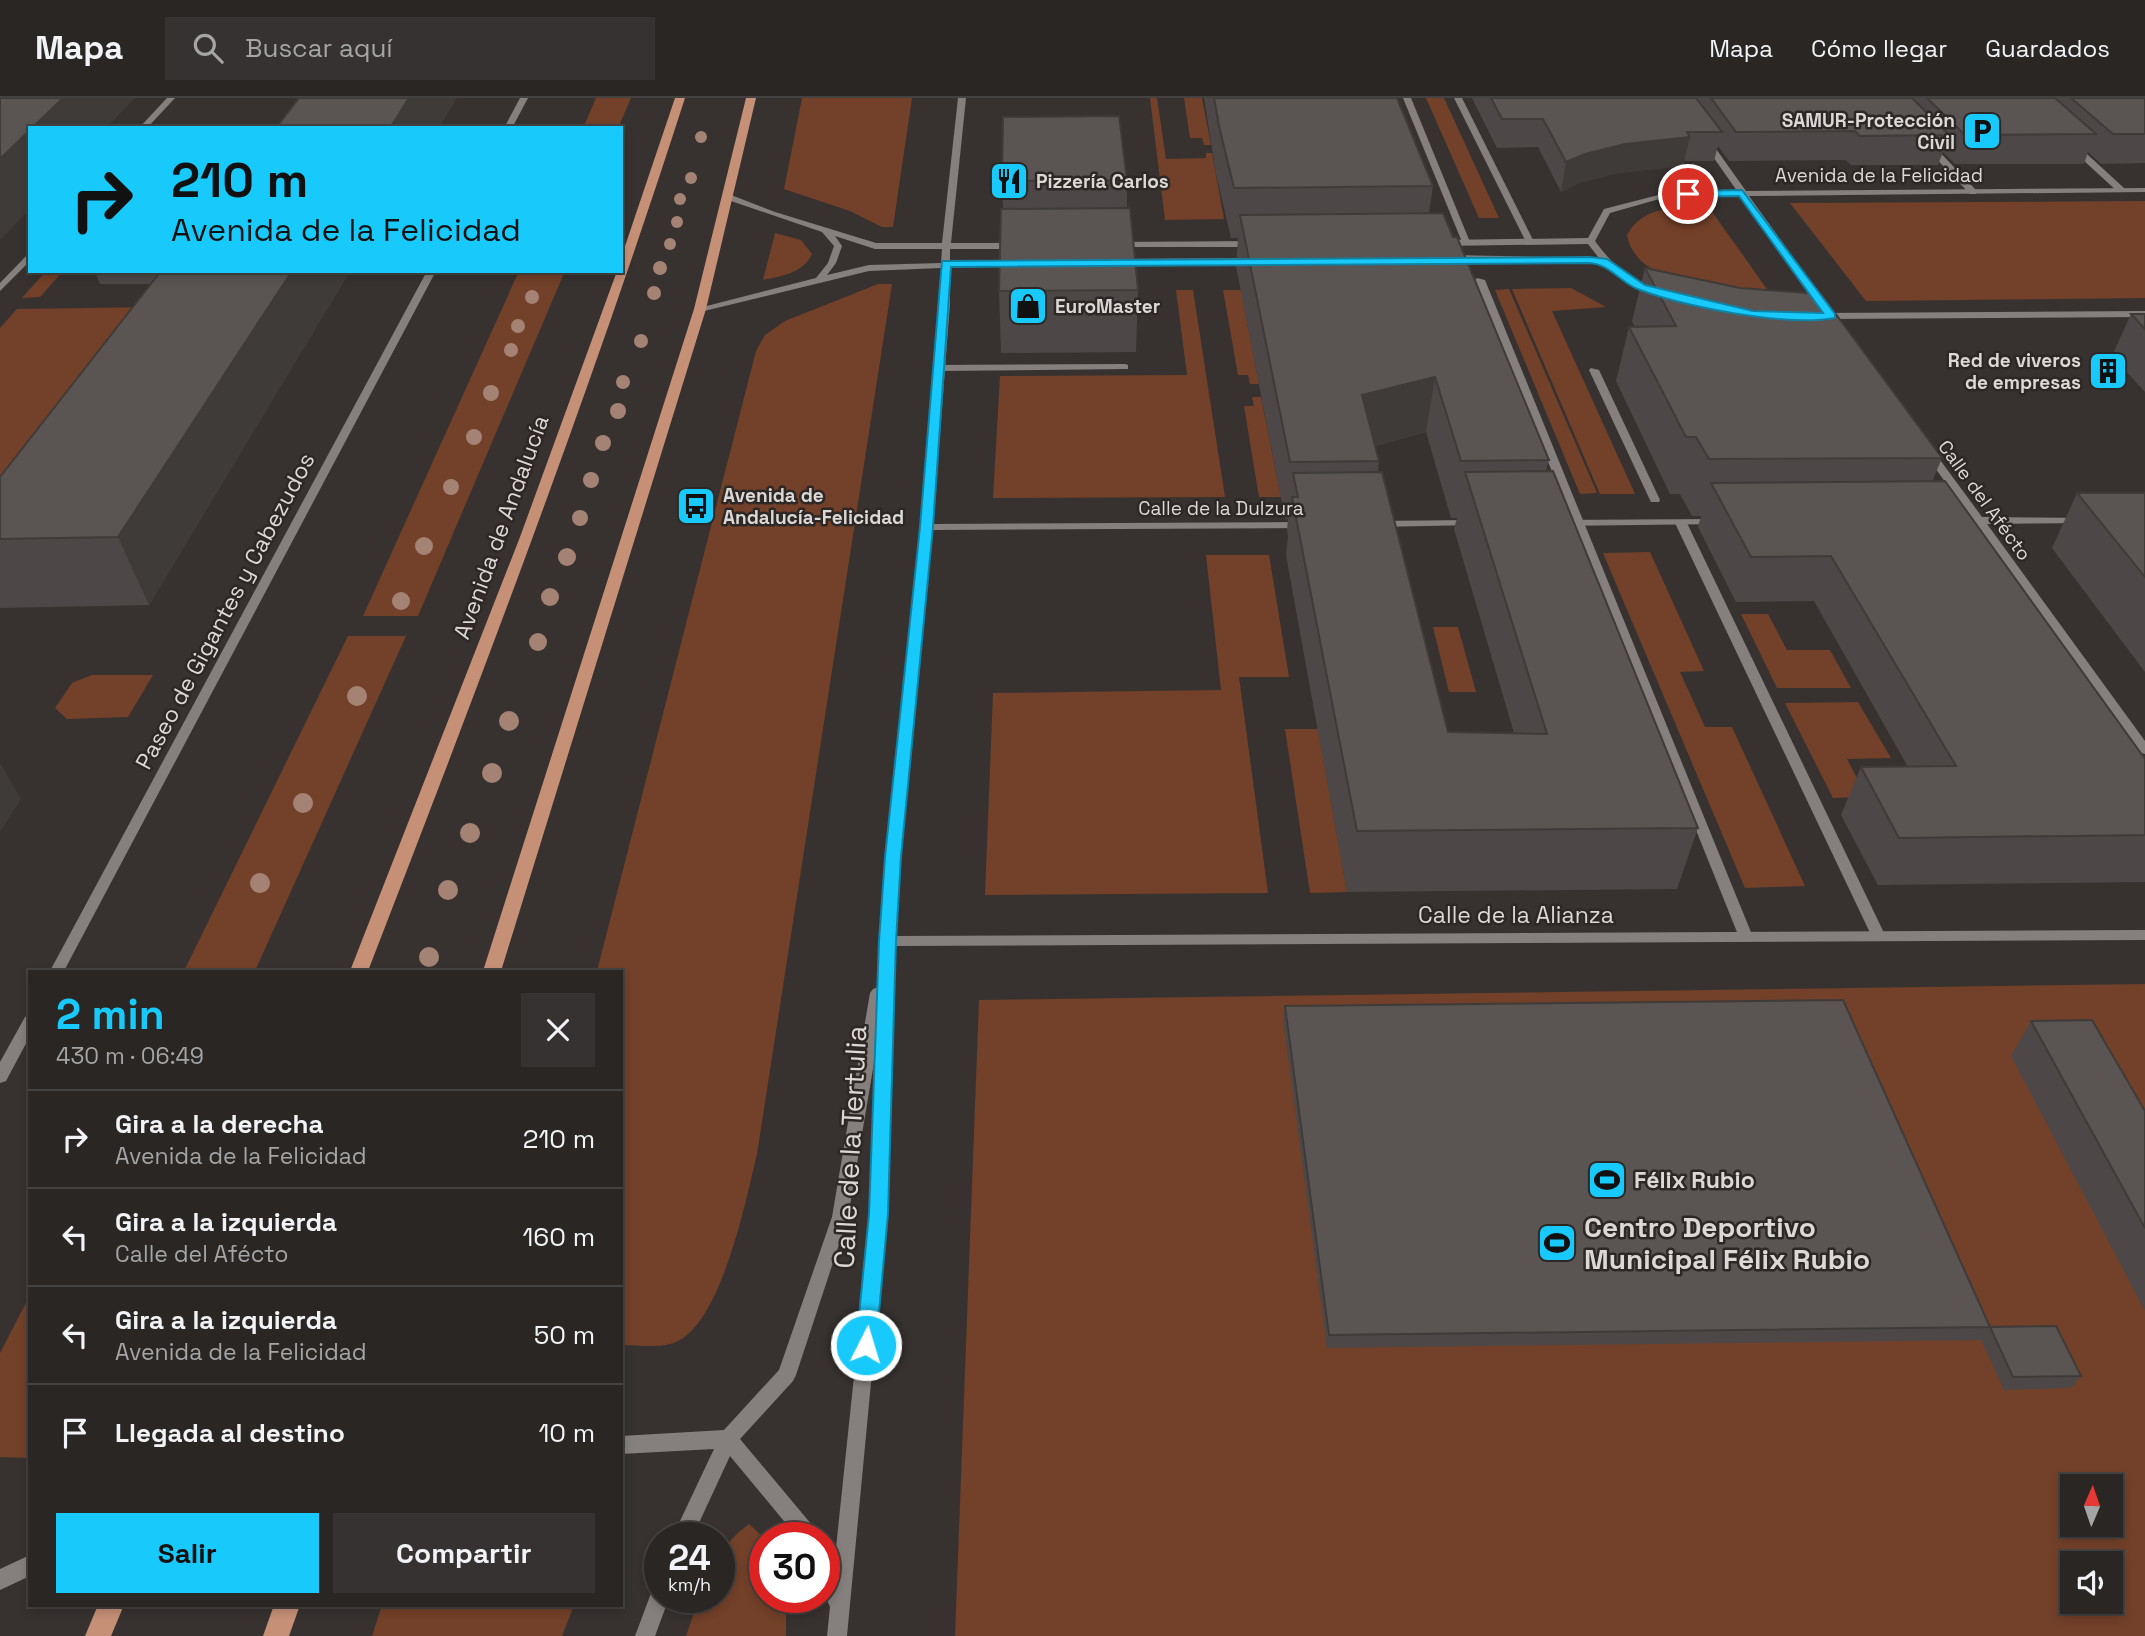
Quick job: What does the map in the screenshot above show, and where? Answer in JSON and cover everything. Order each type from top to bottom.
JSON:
[{"type":"main road","name":"Avenida de Andalucía","points":[[623,268],[680,98]]},
{"type":"main road","points":[[492,970],[700,309],[751,98]]},
{"type":"main road","name":"Avenida de Andalucía","points":[[359,970],[504,601],[621,273]]},
{"type":"main road","points":[[98,1636],[110,1607]]},
{"type":"main road","points":[[276,1636],[286,1607]]},
{"type":"street","points":[[145,126],[171,98]]},
{"type":"street","points":[[509,126],[524,98]]},
{"type":"street","name":"Calle de la Tertulia","points":[[840,1607],[879,1214],[887,941],[927,527],[946,247],[962,98]]},
{"type":"street","points":[[1407,98],[1466,243]]},
{"type":"street","points":[[1458,98],[1530,242]]},
{"type":"street","points":[[1700,132],[1834,320]]},
{"type":"street","points":[[1918,134],[1973,192]]},
{"type":"street","points":[[2067,140],[2121,190]]},
{"type":"street","name":"Avenida de la Felicidad","points":[[1591,241],[1607,211],[1670,194],[2145,190]]},
{"type":"street","points":[[728,197],[772,214],[875,246],[1027,246]]},
{"type":"street","points":[[819,280],[832,263],[838,246],[824,229]]},
{"type":"street","points":[[1424,243],[1591,241],[1604,261],[1641,288],[1666,294]]},
{"type":"street","points":[[1106,246],[1270,244]]},
{"type":"street","points":[[0,288],[28,257]]},
{"type":"street","points":[[1443,258],[1604,261]]},
{"type":"street","points":[[1108,262],[1262,261]]},
{"type":"street","points":[[700,309],[869,268],[1027,263]]},
{"type":"street","name":"Paseo de Gigantes y Cabezudos","points":[[58,970],[431,273]]},
{"type":"street","points":[[1480,279],[1746,937]]},
{"type":"street","points":[[1807,315],[1834,320],[2145,314]]},
{"type":"street","points":[[939,368],[1125,367]]},
{"type":"street","points":[[1594,370],[1655,500]]},
{"type":"street","name":"Calle del Afécto","points":[[1921,442],[2145,750]]},
{"type":"street","points":[[1937,521],[2095,520]]},
{"type":"street","points":[[1549,523],[1737,522]]},
{"type":"street","points":[[1357,524],[1479,523]]},
{"type":"street","points":[[1681,523],[1879,937]]},
{"type":"street","name":"Calle de la Dulzura","points":[[927,527],[1317,525]]},
{"type":"street","name":"Calle de la Alianza","points":[[887,941],[2145,935]]},
{"type":"street","name":"Calle de la Tertulia","points":[[689,1522],[728,1439],[787,1375],[840,1217],[887,941]]},
{"type":"street","points":[[0,1077],[28,1025]]},
{"type":"street","points":[[623,1445],[728,1439],[797,1522]]},
{"type":"street","points":[[0,1580],[28,1567]]},
{"type":"street","points":[[645,1636],[653,1613]]},
{"type":"street","name":"Calle de la Tertulia","points":[[837,1636],[839,1613]]},
{"type":"shaded area","points":[[596,98],[631,98],[619,126],[584,126]]},
{"type":"shaded area","points":[[802,98],[912,98],[893,227],[882,227],[850,211],[784,189]]},
{"type":"shaded area","points":[[1150,98],[1157,98],[1166,159],[1206,158],[1206,153],[1212,153],[1224,219],[1165,220]]},
{"type":"shaded area","points":[[1184,98],[1202,98],[1211,145],[1204,145],[1202,138],[1190,138]]},
{"type":"shaded area","points":[[1426,98],[1444,98],[1499,218],[1479,218]]},
{"type":"shaded area","points":[[2145,201],[2145,298],[1866,301],[1790,203]]},
{"type":"shaded area","points":[[1708,206],[1774,299],[1688,284],[1648,266],[1634,253],[1627,235],[1642,218],[1662,210]]},
{"type":"shaded area","points":[[775,233],[801,240],[812,254],[798,270],[763,280]]},
{"type":"shaded area","points":[[44,273],[61,273],[40,297],[22,298]]},
{"type":"shaded area","points":[[518,273],[564,273],[418,616],[363,616]]},
{"type":"shaded area","points":[[878,284],[892,284],[757,1154],[746,1201],[717,1291],[688,1335],[664,1345],[623,1345],[623,970],[597,970],[756,351],[765,335],[785,321]]},
{"type":"shaded area","points":[[1571,288],[1606,307],[1552,311],[1635,494],[1600,494],[1512,289]]},
{"type":"shaded area","points":[[1509,289],[1597,493],[1580,494],[1495,290]]},
{"type":"shaded area","points":[[1176,290],[1193,290],[1225,497],[993,498],[1000,376],[1187,375]]},
{"type":"shaded area","points":[[1223,290],[1241,290],[1259,384],[1250,384],[1248,375],[1238,375]]},
{"type":"shaded area","points":[[158,307],[0,512],[0,328],[17,309]]},
{"type":"shaded area","points":[[1252,397],[1261,397],[1281,497],[1259,497],[1244,406],[1254,406]]},
{"type":"shaded area","points":[[1650,552],[1704,671],[1680,672],[1705,727],[1732,727],[1805,886],[1745,888],[1603,553]]},
{"type":"shaded area","points":[[1206,555],[1269,555],[1289,677],[1239,677],[1268,893],[985,895],[993,693],[1221,690]]},
{"type":"shaded area","points":[[1741,614],[1768,614],[1787,650],[1830,650],[1851,688],[1777,688]]},
{"type":"shaded area","points":[[1433,627],[1458,627],[1476,692],[1449,692]]},
{"type":"shaded area","points":[[348,636],[406,636],[255,970],[184,970]]},
{"type":"shaded area","points":[[92,675],[153,675],[128,717],[67,719],[55,708],[72,683]]},
{"type":"shaded area","points":[[1858,702],[1891,758],[1847,759],[1867,797],[1833,798],[1785,703]]},
{"type":"shaded area","points":[[1285,729],[1318,729],[1347,892],[1310,893]]},
{"type":"shaded area","name":"Centro Deportivo Municipal Félix Rubio","points":[[2145,984],[2145,1636],[955,1636],[979,1000]]},
{"type":"shaded area","points":[[28,1299],[28,1458],[0,1457],[0,1353]]},
{"type":"shaded area","points":[[749,1524],[749,1613],[786,1613],[786,1636],[686,1636],[694,1613],[735,1613],[735,1536]]},
{"type":"shaded area","points":[[381,1607],[573,1607],[562,1636],[372,1636]]},
{"type":"building","points":[[0,98],[63,98],[34,126],[28,126],[28,132],[0,159]]},
{"type":"building","points":[[299,98],[409,98],[391,126],[278,126]]},
{"type":"building","points":[[1214,98],[1397,98],[1433,186],[1234,188]]},
{"type":"building","points":[[1491,98],[1696,98],[1722,132],[1687,132],[1690,137],[1625,144],[1585,154],[1566,162],[1543,119],[1502,119]]},
{"type":"building","points":[[1711,98],[1912,98],[1949,135],[1860,136],[1855,131],[1736,132]]},
{"type":"building","points":[[1927,98],[2055,98],[2096,134],[1965,135]]},
{"type":"building","points":[[2071,98],[2145,98],[2145,134],[2113,134]]},
{"type":"building","points":[[1119,116],[1127,180],[1002,181],[1003,117]]},
{"type":"building","points":[[1130,208],[1138,290],[999,291],[1001,209]]},
{"type":"building","points":[[1443,213],[1453,237],[1457,237],[1549,460],[1461,461],[1435,377],[1362,395],[1379,461],[1290,462],[1240,215]]},
{"type":"building","points":[[1645,268],[1740,288],[1821,294],[1942,458],[1709,459],[1696,437],[1686,437],[1629,327],[1676,326]]},
{"type":"building","points":[[159,273],[291,273],[118,537],[0,539],[0,477]]},
{"type":"building","points":[[2131,314],[2145,314],[2145,329]]},
{"type":"building","points":[[1553,471],[1698,828],[1357,831],[1292,497],[1298,497],[1293,473],[1382,472],[1448,732],[1547,734],[1465,472]]},
{"type":"building","points":[[1945,481],[2145,759],[2145,835],[1899,838],[1861,767],[1956,766],[1831,556],[1751,557],[1711,483]]},
{"type":"building","points":[[2077,493],[2145,493],[2145,577]]},
{"type":"building","name":"Félix Rubio","points":[[1843,1000],[1990,1327],[1329,1335],[1285,1006]]},
{"type":"building","points":[[2092,1020],[2145,1111],[2145,1228],[2031,1021]]},
{"type":"building","points":[[2056,1326],[2081,1376],[2013,1377],[1990,1327]]},
{"type":"place","name":"SAMUR-Protección Civil","points":[[1982,131]]},
{"type":"place","name":"Pizzería Carlos","points":[[1009,181]]},
{"type":"place","name":"EuroMaster","points":[[1028,306]]},
{"type":"place","name":"Red de viveros de empresas","points":[[2108,371]]},
{"type":"place","name":"Avenida de Andalucía-Felicidad","points":[[696,506]]},
{"type":"place","name":"Félix Rubio","points":[[1607,1180]]},
{"type":"place","name":"Centro Deportivo Municipal Félix Rubio","points":[[1557,1243]]},
{"type":"route","points":[[866,1345],[879,1214],[887,941],[893,857],[927,527],[946,264],[1471,258],[1589,260],[1604,261],[1641,288],[1753,314],[1831,316],[1742,193],[1688,194]]}]
